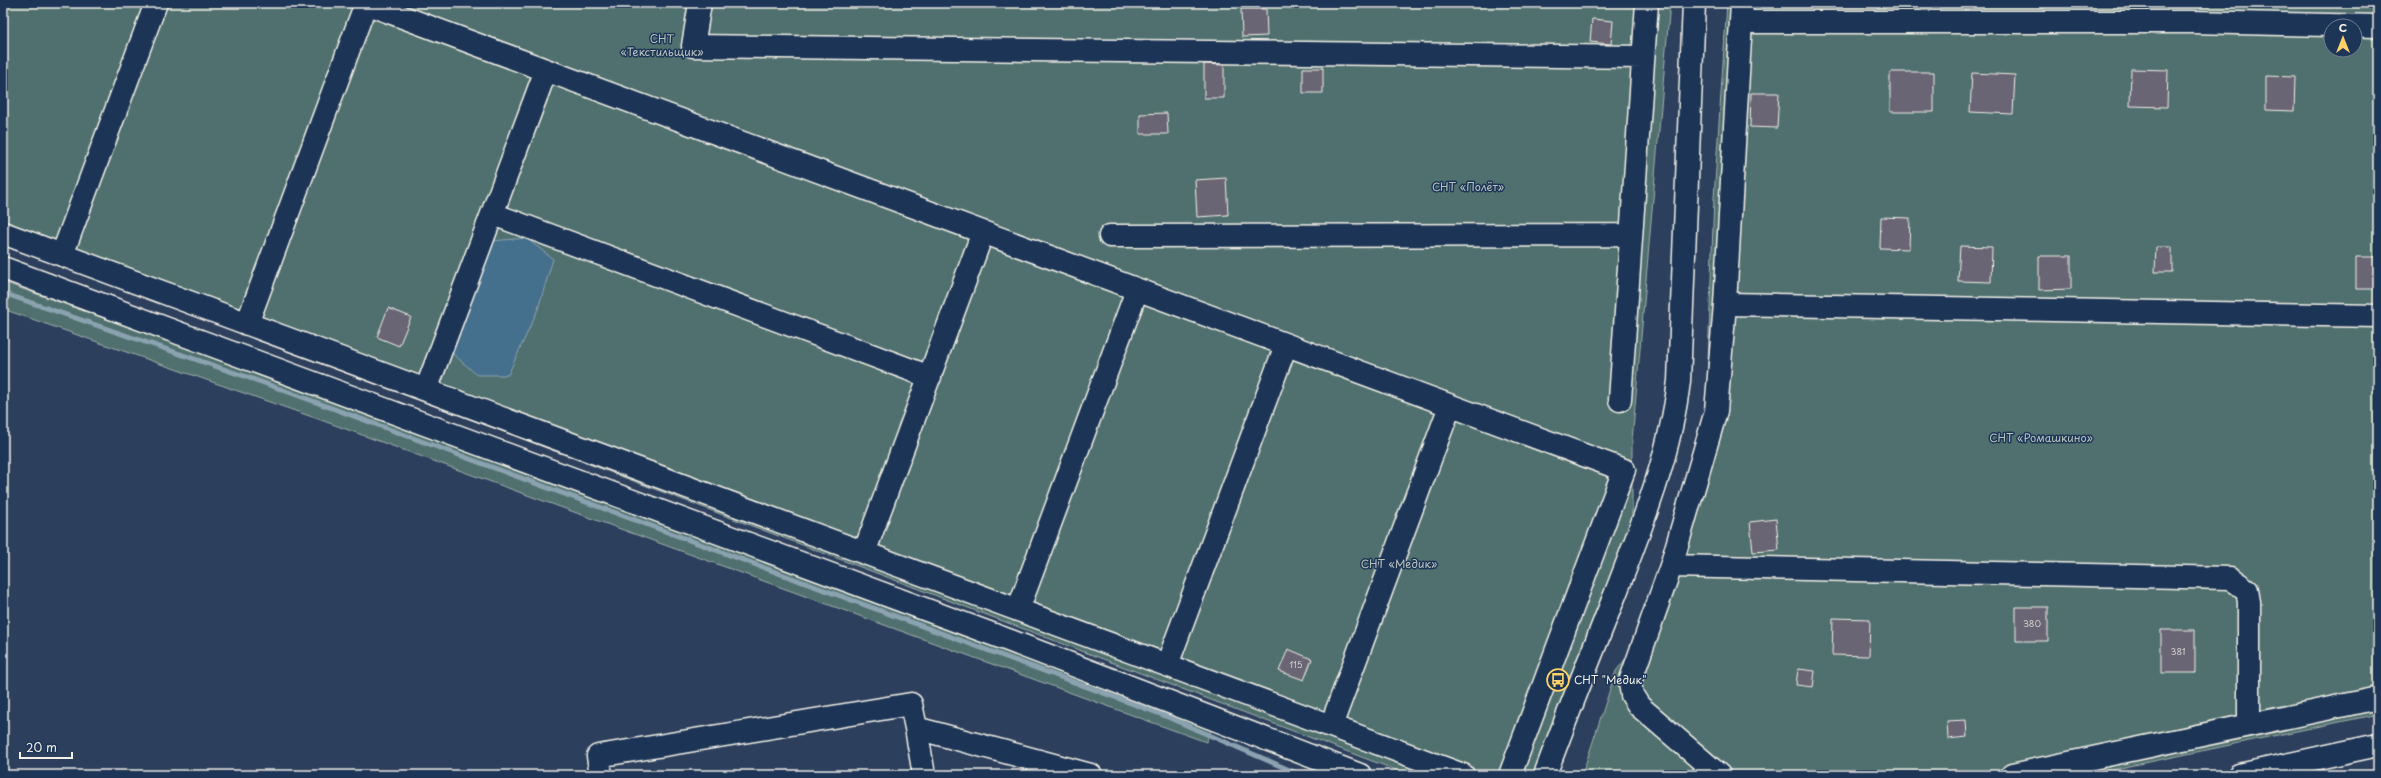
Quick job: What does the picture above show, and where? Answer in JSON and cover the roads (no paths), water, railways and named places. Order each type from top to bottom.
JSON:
[{"type":"street","points":[[62,255],[156,3]]},
{"type":"street","points":[[247,324],[365,3],[1624,470],[1510,775]]},
{"type":"street","points":[[700,3],[694,46],[1643,57]]},
{"type":"street","points":[[1620,400],[1630,235],[1647,3]]},
{"type":"street","points":[[1545,775],[1640,530],[1665,457],[1675,417],[1679,381],[1694,3]]},
{"type":"street","points":[[1719,775],[1639,706],[1632,695],[1630,682],[1632,671],[1671,566],[1716,411],[1725,304],[1741,12],[2378,26]]},
{"type":"street","points":[[426,390],[546,70]]},
{"type":"street","points":[[493,214],[930,377]]},
{"type":"street","points":[[864,553],[983,232]]},
{"type":"street","points":[[3,233],[1463,775]]},
{"type":"street","points":[[1110,236],[1630,235]]},
{"type":"street","points":[[3,268],[1008,640],[1360,775]]},
{"type":"street","points":[[1018,610],[1138,290]]},
{"type":"street","points":[[1725,304],[2378,316]]},
{"type":"street","points":[[1167,665],[1286,345]]},
{"type":"street","points":[[1331,726],[1450,406]]},
{"type":"street","points":[[1671,566],[2230,578],[2248,590],[2249,725]]},
{"type":"street","points":[[2012,775],[2378,698]]},
{"type":"street","points":[[601,775],[598,756],[911,704],[924,775]]},
{"type":"street","points":[[916,728],[1091,775]]},
{"type":"street","points":[[2239,775],[2378,745]]},
{"type":"water","points":[[526,238],[553,259],[538,309],[508,375],[477,375],[452,353],[492,241]]},
{"type":"waterway","points":[[3,293],[264,383],[1163,715],[1301,775]]},
{"type":"place","name":"СНТ \"Медик\"","points":[[1558,680]]},
{"type":"park label","name":"СНТ «Текстильщик»","points":[[662,45]]},
{"type":"park label","name":"СНТ «Полёт»","points":[[1468,187]]},
{"type":"park label","name":"СНТ «Ромашкино»","points":[[2041,438]]},
{"type":"park label","name":"СНТ «Медик»","points":[[1399,564]]}]
